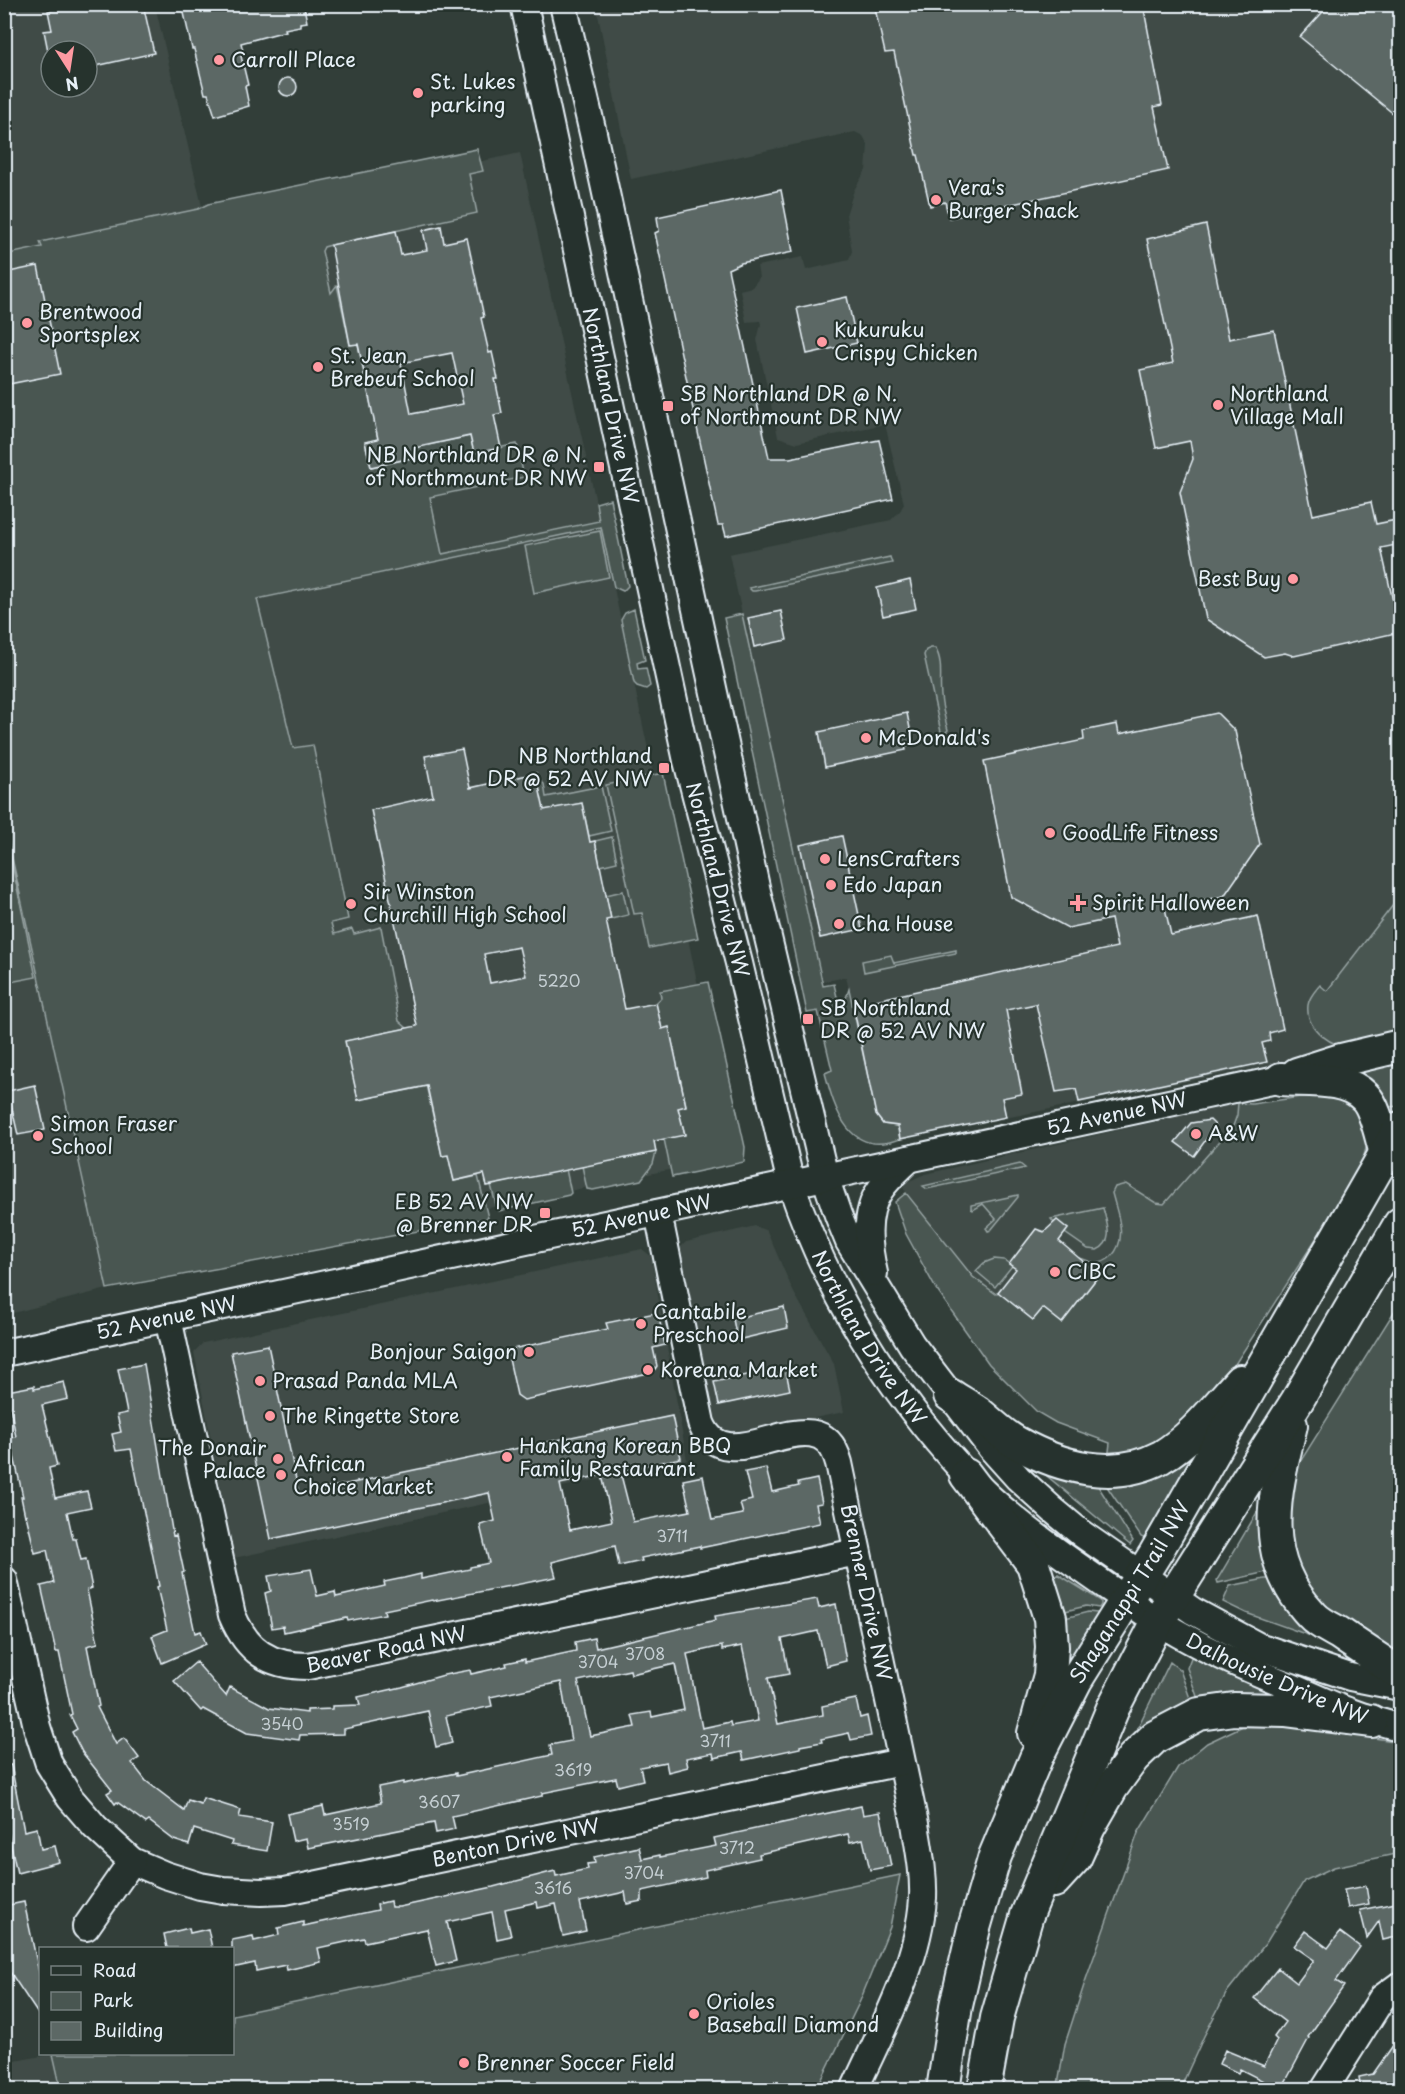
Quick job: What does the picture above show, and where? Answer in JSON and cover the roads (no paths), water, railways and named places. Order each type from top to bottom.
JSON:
[{"type":"main road","points":[[1281,1079],[1341,1060],[1401,1046]]},
{"type":"main road","points":[[1281,1079],[1345,1083],[1365,1097],[1393,1141]]},
{"type":"main road","name":"Shaganappi Trail NW","points":[[943,2090],[956,2006],[974,1928],[995,1856],[1036,1758],[1076,1680],[1283,1334],[1393,1141]]},
{"type":"main road","name":"Shaganappi Trail NW","points":[[984,2090],[997,2018],[1021,1935],[1113,1708],[1165,1609],[1297,1401],[1401,1224]]},
{"type":"main road","points":[[950,1395],[976,1411],[1016,1442],[1049,1458],[1081,1469],[1121,1469],[1160,1457],[1184,1440],[1283,1334]]},
{"type":"main road","points":[[1297,1401],[1278,1476],[1274,1516],[1276,1545],[1282,1572],[1313,1617],[1401,1674]]},
{"type":"main road","points":[[966,1475],[1033,1564],[1050,1618],[1052,1647],[1050,1675],[1008,1824]]},
{"type":"main road","points":[[1031,1906],[1075,1858],[1089,1827],[1112,1787],[1133,1758],[1155,1737],[1199,1714],[1234,1709],[1285,1710],[1386,1724]]},
{"type":"street","name":"Northland Drive NW","points":[[524,4],[687,761],[739,963],[791,1184],[800,1212],[829,1276],[866,1343],[901,1395],[966,1475],[1026,1528],[1133,1588],[1165,1609]]},
{"type":"street","name":"Northland Drive NW","points":[[563,4],[596,144],[756,887],[825,1177],[838,1215],[849,1242],[912,1345],[950,1395],[1018,1478],[1082,1534],[1133,1588]]},
{"type":"street","name":"52 Avenue NW","points":[[4,1353],[1281,1079]]},
{"type":"street","points":[[879,1291],[870,1257],[870,1211],[879,1191],[909,1159]]},
{"type":"street","name":"Brenner Drive NW","points":[[658,1213],[701,1423],[706,1434],[712,1441],[723,1446],[735,1447],[801,1433],[818,1435],[826,1438],[836,1451],[839,1463],[921,1860],[922,1911],[906,1975],[854,2090]]},
{"type":"street","name":"Beaver Road NW","points":[[168,1318],[232,1616],[243,1638],[255,1650],[280,1664],[308,1666],[857,1552]]},
{"type":"street","name":"Benton Drive NW","points":[[4,1580],[37,1727],[49,1764],[70,1798],[132,1862],[200,1886],[261,1893],[285,1891],[901,1762]]},
{"type":"street","name":"Dalhousie Drive NW","points":[[1165,1609],[1192,1611],[1258,1646],[1350,1677],[1401,1687]]},
{"type":"street","name":"Dalhousie Drive NW","points":[[1165,1609],[1179,1634],[1251,1670],[1386,1724]]},
{"type":"street","points":[[86,1927],[132,1862]]},
{"type":"street","points":[[1324,2090],[1382,1998],[1401,1985]]},
{"type":"place","name":"Carroll Place","points":[[219,60]]},
{"type":"place","name":"St. Lukes parking","points":[[418,93]]},
{"type":"place","name":"Vera's Burger Shack","points":[[936,200]]},
{"type":"place","name":"Brentwood Sportsplex","points":[[27,323]]},
{"type":"place","name":"Kukuruku Crispy Chicken","points":[[822,342]]},
{"type":"place","name":"St. Jean Brebeuf School","points":[[318,367]]},
{"type":"place","name":"Northland Village Mall","points":[[1218,405]]},
{"type":"place","name":"SB Northland DR @ N. of Northmount DR NW","points":[[668,406]]},
{"type":"place","name":"NB Northland DR @ N. of Northmount DR NW","points":[[599,467]]},
{"type":"place","name":"Best Buy","points":[[1293,579]]},
{"type":"place","name":"McDonald's","points":[[866,738]]},
{"type":"place","name":"NB Northland DR @ 52 AV NW","points":[[664,768]]},
{"type":"place","name":"GoodLife Fitness","points":[[1050,833]]},
{"type":"place","name":"LensCrafters","points":[[825,859]]},
{"type":"place","name":"Edo Japan","points":[[831,885]]},
{"type":"place","name":"Spirit Halloween","points":[[1078,903]]},
{"type":"place","name":"Sir Winston Churchill High School","points":[[351,904]]},
{"type":"place","name":"Cha House","points":[[839,924]]},
{"type":"place","name":"SB Northland DR @ 52 AV NW","points":[[808,1019]]},
{"type":"place","name":"A&W","points":[[1196,1134]]},
{"type":"place","name":"Simon Fraser School","points":[[38,1136]]},
{"type":"place","name":"EB 52 AV NW @ Brenner DR","points":[[545,1213]]},
{"type":"place","name":"CIBC","points":[[1055,1272]]},
{"type":"place","name":"Cantabile Preschool","points":[[641,1324]]},
{"type":"place","name":"Bonjour Saigon","points":[[529,1352]]},
{"type":"place","name":"Koreana Market","points":[[648,1370]]},
{"type":"place","name":"Prasad Panda MLA","points":[[260,1381]]},
{"type":"place","name":"The Ringette Store","points":[[270,1416]]},
{"type":"place","name":"Hankang Korean BBQ Family Restaurant","points":[[507,1457]]},
{"type":"place","name":"The Donair Palace","points":[[278,1459]]},
{"type":"place","name":"African Choice Market","points":[[281,1475]]},
{"type":"place","name":"Orioles Baseball Diamond","points":[[694,2014]]},
{"type":"place","name":"Brenner Soccer Field","points":[[464,2063]]}]
